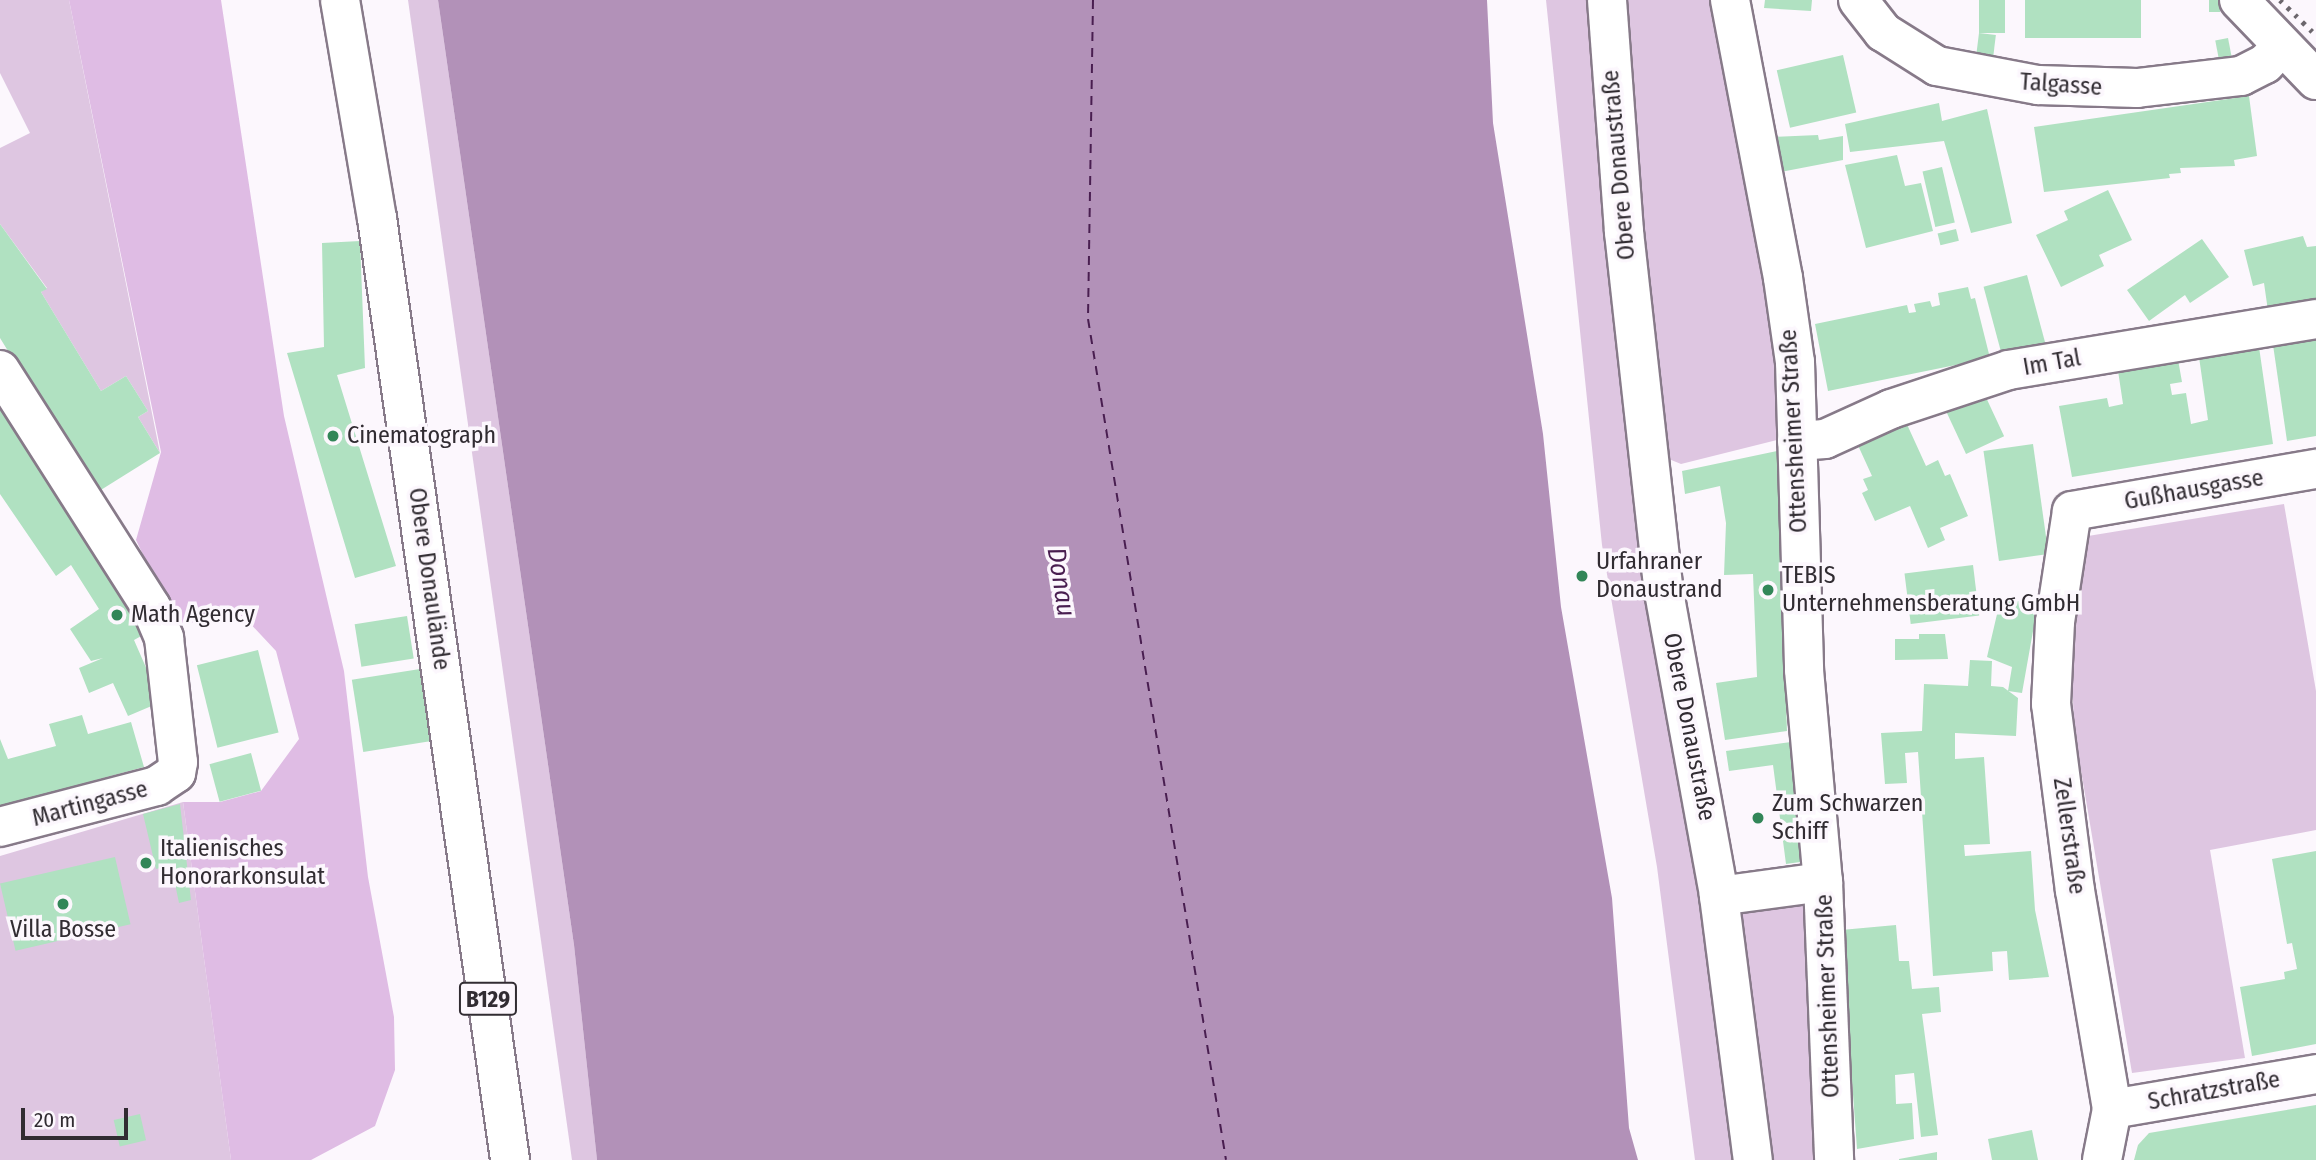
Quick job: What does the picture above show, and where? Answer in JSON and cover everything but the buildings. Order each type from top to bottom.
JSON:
[{"type":"street","name":"Obere Donaulände","points":[[340,0],[381,244],[510,1160]]},
{"type":"street","name":"Obere Donaustraße","points":[[1607,0],[1624,232],[1659,556],[1719,896],[1753,1160]]},
{"type":"street","name":"Ottensheimer Straße","points":[[1730,0],[1783,278],[1795,362],[1804,670],[1823,882],[1834,1160]]},
{"type":"street","name":"Talgasse","points":[[1858,0],[1883,32],[1911,53],[1944,68],[2038,85],[2137,88],[2241,76],[2265,64],[2281,47]]},
{"type":"street","points":[[2239,0],[2281,47],[2316,80]]},
{"type":"street","name":"Im Tal","points":[[1797,441],[1825,439],[1902,405],[2009,370],[2316,319]]},
{"type":"street","name":"Martingasse","points":[[0,370],[151,607],[164,638],[176,773],[157,786],[0,827]]},
{"type":"street","name":"Gußhausgasse","points":[[2072,511],[2315,478]]},
{"type":"street","name":"Zellerstraße","points":[[2072,511],[2055,621],[2051,704],[2075,891],[2112,1109],[2102,1160]]},
{"type":"street","points":[[1719,896],[1823,882]]},
{"type":"street","name":"Schratzstraße","points":[[2112,1109],[2316,1074]]},
{"type":"shaded area","points":[[0,0],[69,0],[160,453],[138,417],[148,411],[126,376],[101,391],[41,292],[47,288],[0,224],[0,148],[30,133],[0,73]]},
{"type":"shaded area","points":[[69,0],[221,0],[284,416],[344,671],[368,877],[394,1017],[395,1070],[375,1126],[311,1160],[231,1160],[183,802],[220,802],[261,791],[299,739],[276,651],[245,618],[176,624],[136,540],[161,452]]},
{"type":"shaded area","points":[[408,0],[438,0],[574,945],[597,1160],[572,1160]]},
{"type":"shaded area","points":[[1546,0],[1589,0],[1633,491],[1650,623],[1697,873],[1733,1160],[1695,1160],[1657,867],[1602,545]]},
{"type":"shaded area","points":[[1618,0],[1717,0],[1766,260],[1785,438],[1681,464],[1664,457]]},
{"type":"shaded area","points":[[2284,504],[2316,691],[2316,830],[2210,850],[2245,1058],[2132,1073],[2074,729],[2071,642],[2088,536]]},
{"type":"shaded area","points":[[183,802],[231,1160],[0,1160],[0,856]]},
{"type":"shaded area","points":[[1810,866],[1848,1160],[1744,1160],[1731,873]]},
{"type":"water","name":"Donau","points":[[438,0],[1487,0],[1493,123],[1543,434],[1561,607],[1612,898],[1629,1128],[1638,1160],[597,1160],[574,945]]},
{"type":"ferry route","points":[[1093,0],[1088,319],[1226,1160]]},
{"type":"railway","points":[[2280,0],[2316,35]]},
{"type":"place","name":"Cinematograph","points":[[333,436]]},
{"type":"place","name":"Urfahraner Donaustrand","points":[[1582,576]]},
{"type":"place","name":"TEBIS Unternehmensberatung GmbH","points":[[1768,590]]},
{"type":"place","name":"Math Agency","points":[[117,615]]},
{"type":"place","name":"Zum Schwarzen Schiff","points":[[1758,818]]},
{"type":"place","name":"Italienisches Honorarkonsulat","points":[[146,863]]},
{"type":"place","name":"Villa Bosse","points":[[63,904]]}]
